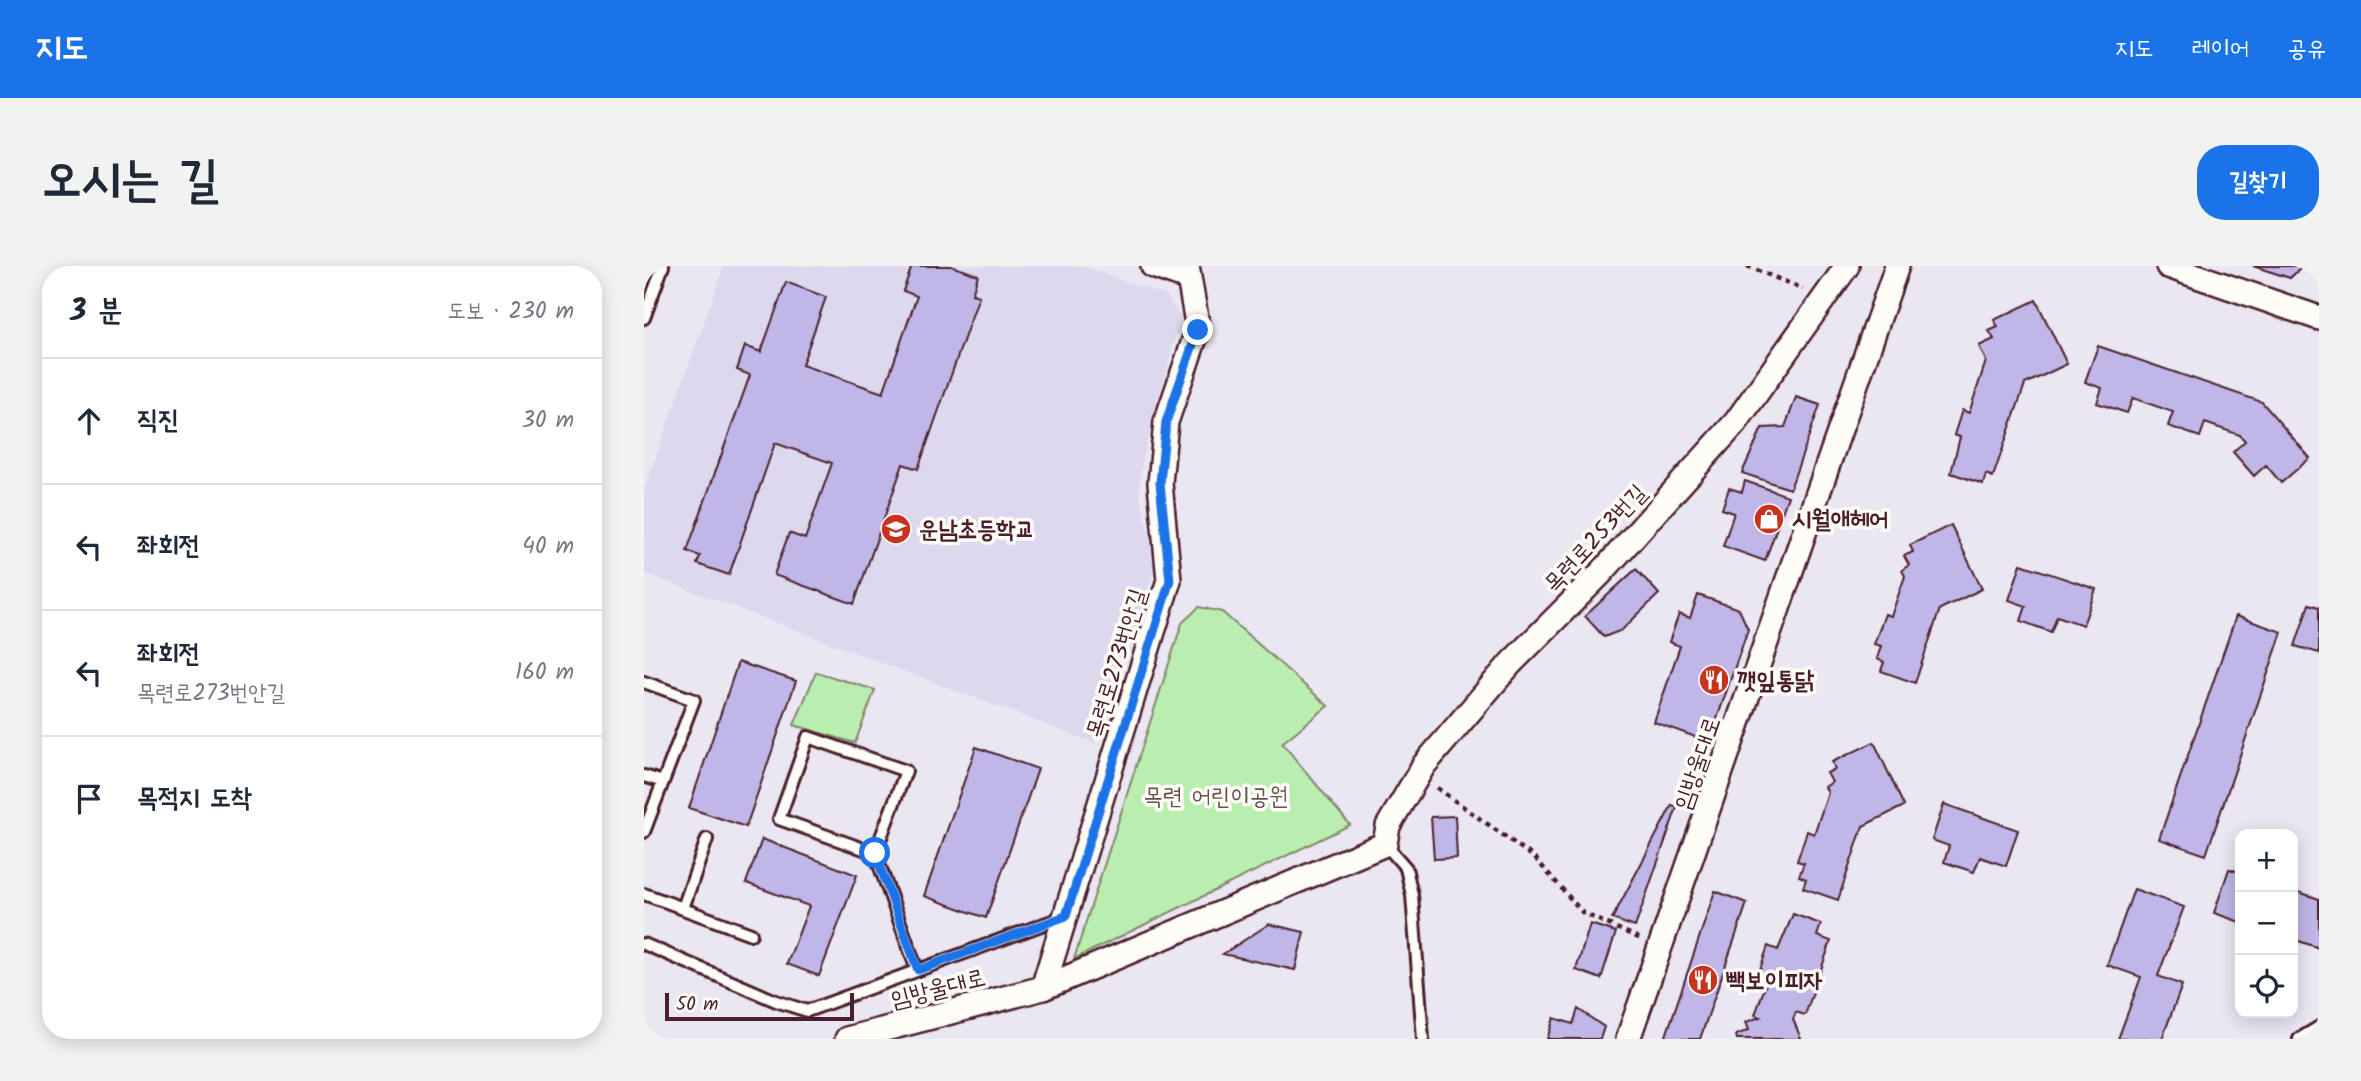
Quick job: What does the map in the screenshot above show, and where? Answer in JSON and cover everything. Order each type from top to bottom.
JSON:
[{"type":"street","points":[[1153,266],[1187,272]]},
{"type":"street","name":"목련로253번길","points":[[1385,844],[1388,826],[1424,765],[1511,663],[1601,573],[1736,422],[1847,266]]},
{"type":"street","name":"임방울대로","points":[[1628,1039],[1897,266]]},
{"type":"street","points":[[2168,266],[2319,318]]},
{"type":"street","name":"목련로273번안길","points":[[1043,988],[1170,580],[1160,483],[1166,422],[1198,330],[1187,272]]},
{"type":"street","name":"임방울대로","points":[[847,1039],[1043,988],[1385,844]]},
{"type":"lane","points":[[644,318],[663,266]]},
{"type":"lane","points":[[644,682],[694,699],[644,832]]},
{"type":"lane","points":[[875,853],[779,819],[808,737],[906,771],[875,853],[918,970]]},
{"type":"lane","points":[[644,776],[663,782]]},
{"type":"lane","points":[[644,894],[683,908],[707,839]]},
{"type":"lane","points":[[1385,844],[1406,869],[1412,895],[1423,1039]]},
{"type":"lane","points":[[644,894],[751,934]]},
{"type":"lane","points":[[644,944],[776,1001],[807,1011],[1066,916]]},
{"type":"lane","points":[[2299,1039],[2319,1027]]},
{"type":"path","points":[[1747,266],[1824,296]]},
{"type":"path","points":[[1418,777],[1461,803],[1535,858],[1583,913],[1660,946]]},
{"type":"shaded area","name":"운남초등학교","points":[[724,266],[1083,266],[1167,296],[1181,317],[1142,460],[1139,493],[1156,564],[1094,743],[644,573],[644,489]]},
{"type":"green space","name":"목련 어린이공원","points":[[1199,607],[1222,612],[1328,706],[1282,743],[1350,825],[1074,959],[1182,623]]},
{"type":"green space","points":[[816,672],[875,690],[855,743],[794,725]]},
{"type":"building","points":[[912,266],[951,266],[978,275],[972,294],[979,296],[918,469],[903,464],[854,604],[774,575],[789,533],[805,539],[832,463],[775,443],[729,575],[697,564],[700,556],[687,551],[750,375],[737,370],[745,346],[761,352],[786,282],[826,297],[802,365],[883,393],[917,296],[903,291]]},
{"type":"building","points":[[2253,266],[2303,266],[2290,278]]},
{"type":"building","points":[[2036,300],[2067,364],[2025,384],[1993,477],[1986,474],[1983,484],[1951,473],[1960,437],[1954,435],[1962,410],[1969,413],[1986,361],[1979,346],[1994,339],[1989,331],[1998,327],[1994,320]]},
{"type":"building","points":[[2098,346],[2262,402],[2310,458],[2281,483],[2266,465],[2254,476],[2233,452],[2245,441],[2240,435],[2205,423],[2200,437],[2168,426],[2173,412],[2133,398],[2127,413],[2097,403],[2102,388],[2085,382]]},
{"type":"building","points":[[1796,397],[1820,405],[1790,489],[1742,473],[1762,428],[1785,427]]},
{"type":"building","points":[[1745,481],[1788,496],[1765,561],[1723,546],[1734,513],[1722,509],[1729,488],[1742,492]]},
{"type":"building","points":[[1951,525],[1982,589],[1940,609],[1915,683],[1881,671],[1884,662],[1877,659],[1881,646],[1874,644],[1885,614],[1891,616],[1905,576],[1902,570],[1909,565],[1904,556],[1913,552],[1910,545]]},
{"type":"building","points":[[2021,564],[2096,589],[2083,625],[2057,616],[2051,632],[2021,621],[2026,606],[2009,600]]},
{"type":"building","points":[[1636,569],[1659,594],[1622,630],[1604,637],[1585,616]]},
{"type":"building","points":[[1698,595],[1739,609],[1748,629],[1709,742],[1654,722],[1680,646],[1669,642],[1679,614],[1690,618]]},
{"type":"building","points":[[2309,604],[2319,607],[2319,653],[2295,646]]},
{"type":"building","points":[[2236,616],[2282,632],[2206,855],[2159,839]]},
{"type":"building","points":[[738,662],[796,681],[746,827],[689,808]]},
{"type":"building","points":[[1874,742],[1904,806],[1863,826],[1838,900],[1803,888],[1806,879],[1799,876],[1804,863],[1797,861],[1807,831],[1814,834],[1828,793],[1825,787],[1832,782],[1827,773],[1835,769],[1832,762]]},
{"type":"building","points":[[976,747],[1038,769],[986,918],[924,896]]},
{"type":"building","points":[[1944,804],[2018,830],[2006,866],[1980,857],[1974,872],[1944,862],[1949,846],[1932,840]]},
{"type":"building","points":[[1672,805],[1677,807],[1635,927],[1612,919]]},
{"type":"building","points":[[1455,816],[1457,858],[1434,859],[1431,817]]},
{"type":"building","points":[[762,839],[857,875],[819,976],[787,964],[809,906],[746,883]]},
{"type":"building","points":[[2229,869],[2235,871],[2235,920],[2214,913]]},
{"type":"building","points":[[2134,889],[2184,907],[2158,976],[2182,985],[2162,1039],[2118,1039],[2141,977],[2107,965]]},
{"type":"building","points":[[1715,891],[1747,903],[1700,1039],[1665,1039]]},
{"type":"building","points":[[2298,892],[2319,899],[2319,948],[2298,941]]},
{"type":"building","points":[[1793,914],[1821,924],[1817,936],[1831,941],[1805,1015],[1796,1012],[1793,1019],[1801,1039],[1737,1039],[1736,1035],[1749,1030],[1746,1022],[1760,1017],[1755,1015],[1768,978],[1758,975],[1768,946],[1778,950]]},
{"type":"building","points":[[1269,924],[1304,932],[1295,970],[1223,954]]},
{"type":"building","points":[[1590,924],[1616,932],[1601,979],[1576,970]]},
{"type":"building","points":[[1578,1009],[1604,1027],[1600,1039],[1547,1039],[1554,1018],[1573,1024]]},
{"type":"place","name":"시월애헤어","points":[[1769,519]]},
{"type":"place","name":"운남초등학교","points":[[896,529]]},
{"type":"place","name":"깻잎통닭","points":[[1714,680]]},
{"type":"place","name":"빽보이피자","points":[[1703,980]]},
{"type":"route","points":[[875,853],[918,970],[1066,916],[1170,580],[1160,483],[1166,422],[1198,330]]}]
